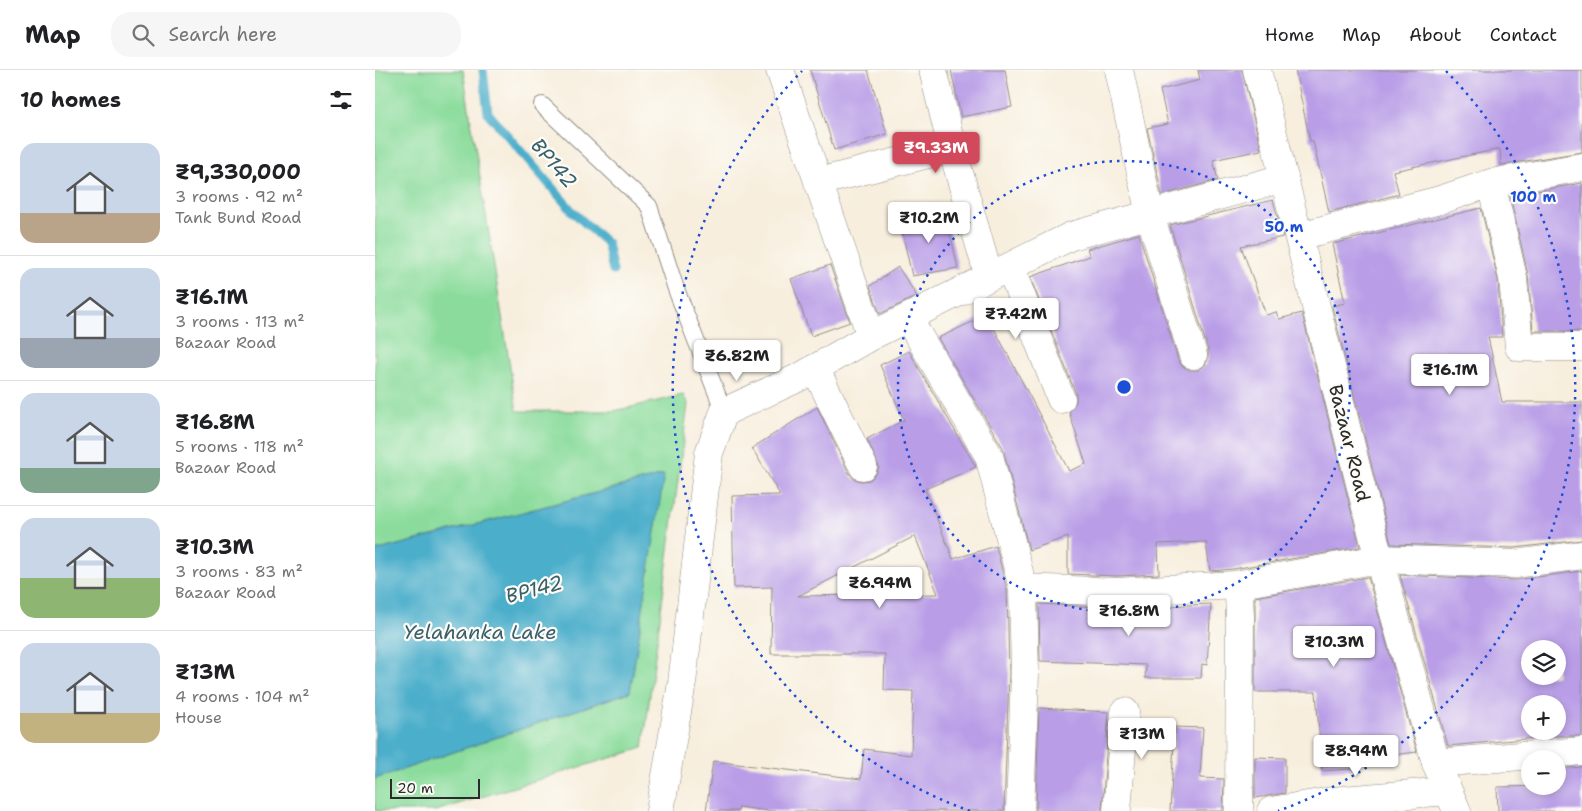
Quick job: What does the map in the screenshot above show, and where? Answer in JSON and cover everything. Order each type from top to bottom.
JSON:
[{"type":"street","points":[[780,70],[871,336]]},
{"type":"street","points":[[933,70],[952,148],[1000,272],[1061,399]]},
{"type":"street","points":[[1119,70],[1151,215],[1193,355]]},
{"type":"street","name":"Bazaar Road","points":[[1257,70],[1379,559],[1436,763],[1452,801]]},
{"type":"street","points":[[818,182],[952,148]]},
{"type":"street","points":[[1299,236],[1440,200],[1491,183],[1582,167]]},
{"type":"street","points":[[660,811],[682,683],[709,453],[724,412],[815,368],[871,336],[1071,236],[1284,178]]},
{"type":"street","points":[[1491,183],[1513,278],[1519,348],[1582,347]]},
{"type":"street","points":[[907,318],[989,456],[1023,588],[1025,673],[1020,811]]},
{"type":"street","points":[[815,368],[863,466]]},
{"type":"street","points":[[1023,588],[1117,592],[1235,585],[1379,559],[1515,564],[1582,555]]},
{"type":"street","points":[[1235,585],[1239,596],[1240,616],[1239,811]]},
{"type":"street","points":[[1117,811],[1125,712]]},
{"type":"street","points":[[1436,763],[1582,751]]},
{"type":"street","points":[[1271,811],[1332,801],[1452,801]]},
{"type":"lane","points":[[542,105],[649,206],[676,289],[724,412]]},
{"type":"green space","points":[[375,70],[463,70],[517,411],[614,411],[683,395],[688,404],[643,748],[435,811],[375,811],[375,779],[630,692],[663,475],[375,551]]},
{"type":"water","name":"Yelahanka Lake","points":[[664,475],[630,692],[375,779],[375,551]]},
{"type":"building","points":[[810,70],[868,70],[887,134],[834,150]]},
{"type":"building","points":[[951,70],[1005,70],[1012,107],[961,117]]},
{"type":"building","points":[[1198,70],[1242,70],[1261,150],[1213,160],[1218,180],[1162,195],[1147,128],[1168,124],[1160,90],[1200,80]]},
{"type":"building","points":[[1295,70],[1582,70],[1582,152],[1501,165],[1500,149],[1393,171],[1399,194],[1329,212],[1313,141],[1310,141]]},
{"type":"building","points":[[1582,183],[1582,331],[1533,331],[1528,275],[1510,196]]},
{"type":"building","points":[[1273,200],[1283,237],[1241,246],[1266,315],[1276,312],[1279,319],[1302,313],[1360,547],[1233,569],[1210,571],[1206,542],[1158,544],[1159,574],[1117,576],[1068,574],[1068,537],[1029,550],[1003,448],[938,338],[987,315],[1069,471],[1086,464],[1069,412],[1076,402],[1076,394],[1030,277],[1090,256],[1087,249],[1139,234],[1178,360],[1182,366],[1189,370],[1198,370],[1205,365],[1208,359],[1208,350],[1170,225]]},
{"type":"building","points":[[1481,208],[1498,280],[1502,337],[1488,337],[1502,402],[1582,402],[1582,540],[1514,548],[1391,544],[1332,306],[1345,303],[1332,244]]},
{"type":"building","points":[[945,210],[958,268],[912,276],[900,223]]},
{"type":"building","points":[[830,265],[850,322],[811,336],[791,279]]},
{"type":"building","points":[[898,267],[917,296],[880,314],[870,286]]},
{"type":"building","points":[[909,351],[976,467],[925,489],[953,559],[996,546],[1007,590],[1009,673],[1004,811],[769,811],[739,807],[738,811],[706,811],[713,761],[861,779],[864,749],[911,755],[913,691],[884,690],[885,654],[771,654],[772,587],[734,588],[732,496],[780,495],[752,448],[817,407],[849,473],[854,479],[861,481],[870,480],[876,474],[879,467],[867,439],[904,420],[880,365]],"holes":[[[915,536],[938,594],[798,596]]]},
{"type":"building","points":[[1582,571],[1582,736],[1566,736],[1566,695],[1521,695],[1521,739],[1448,746],[1400,575],[1515,580]]},
{"type":"building","points":[[1368,577],[1417,752],[1352,760],[1352,769],[1322,771],[1316,692],[1255,692],[1255,597]]},
{"type":"building","points":[[1039,604],[1116,608],[1211,604],[1207,665],[1202,664],[1201,678],[1145,678],[1146,665],[1040,661]]},
{"type":"building","points":[[1039,708],[1109,712],[1102,811],[1036,811]]},
{"type":"building","points":[[1175,727],[1203,728],[1200,778],[1224,779],[1223,811],[1170,811]]},
{"type":"building","points":[[1255,757],[1285,758],[1285,793],[1255,798]]},
{"type":"building","points":[[1582,767],[1582,811],[1498,811],[1497,787],[1521,787],[1521,795],[1566,795],[1566,768]]},
{"type":"waterway","name":"BP142","points":[[483,70],[488,113],[573,212],[607,243],[613,271]]}]
